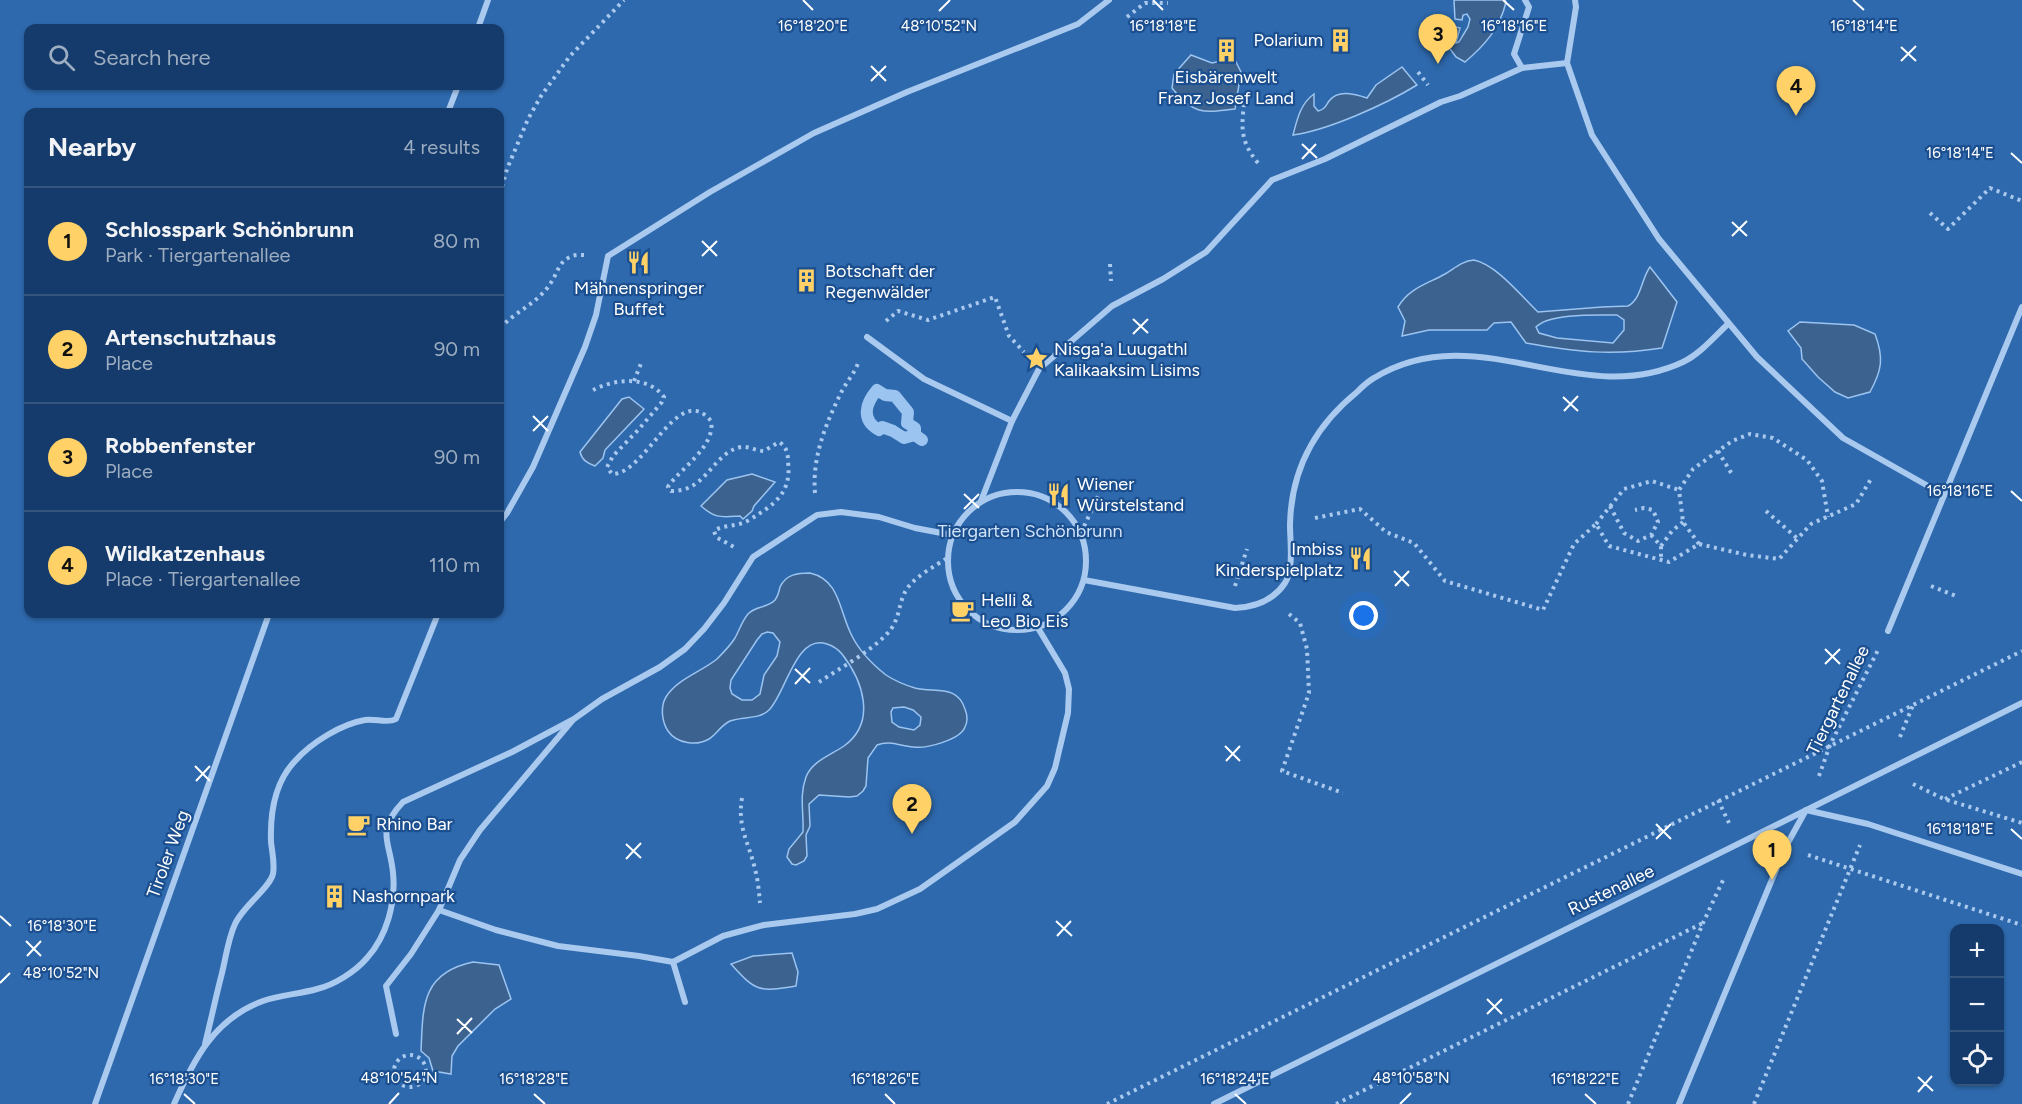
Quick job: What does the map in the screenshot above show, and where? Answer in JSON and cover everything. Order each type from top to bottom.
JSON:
[{"type":"street","points":[[479,24],[488,0]]},
{"type":"street","points":[[504,517],[533,467],[557,414],[592,326],[608,256],[710,192],[814,133],[907,92],[1078,24],[1109,0]]},
{"type":"street","points":[[1522,68],[1514,54],[1529,7],[1525,0]]},
{"type":"street","points":[[1575,0],[1576,7],[1567,63],[1592,135],[1659,239],[1756,357],[1843,438],[1944,495]]},
{"type":"street","points":[[981,501],[1012,421],[1039,369],[1112,306],[1163,279],[1206,252],[1272,180],[1325,159],[1441,102],[1460,96],[1522,68],[1567,63]]},
{"type":"street","points":[[450,108],[456,90]]},
{"type":"street","name":"Tiergartenallee","points":[[1888,631],[2022,307]]},
{"type":"street","points":[[1084,580],[1227,607],[1255,607],[1270,598],[1286,582],[1291,558],[1292,496],[1301,466],[1314,438],[1338,407],[1374,378],[1402,365],[1437,355],[1502,358],[1543,369],[1584,375],[1630,376],[1663,370],[1686,361],[1728,324]]},
{"type":"street","points":[[867,337],[924,379],[1012,421]]},
{"type":"street","points":[[1027,492],[1049,500],[1068,514],[1080,533],[1087,556],[1084,580],[1074,601],[1057,618],[1038,628],[1016,631],[993,627],[974,616],[958,599],[950,579],[948,557],[952,535],[964,516],[981,501],[1003,494],[1027,492]]},
{"type":"street","points":[[174,1104],[186,1076],[205,1044],[235,1014],[265,1000],[319,989],[342,978],[368,958],[385,928],[390,913],[393,874],[385,837],[394,812],[403,802],[512,752],[574,719],[602,699],[660,667],[685,649],[704,629],[724,603],[753,556],[817,515],[841,513],[879,517],[915,528],[952,535]]},
{"type":"street","name":"Tiroler Weg","points":[[95,1104],[268,618]]},
{"type":"street","points":[[205,1044],[234,926],[246,907],[269,883],[273,875],[272,810],[285,775],[295,760],[336,731],[367,719],[392,721],[396,719],[436,618]]},
{"type":"street","points":[[439,910],[496,930],[558,946],[673,962],[723,936],[764,925],[855,914],[885,905],[920,889],[1015,822],[1047,786],[1055,768],[1064,734],[1069,689],[1065,673],[1038,628]]},
{"type":"street","name":"Rustenallee","points":[[1214,1104],[2022,703]]},
{"type":"street","points":[[396,1034],[386,986],[411,954],[439,910],[460,860],[480,830],[574,719]]},
{"type":"street","points":[[1679,1104],[1785,848],[1806,810],[1868,824],[2022,874]]},
{"type":"street","points":[[673,962],[685,1002]]},
{"type":"path","points":[[504,180],[528,119],[541,96],[570,56],[624,0]]},
{"type":"path","points":[[1245,105],[1241,130],[1253,156],[1272,180]]},
{"type":"path","points":[[1930,213],[1948,229],[1990,188],[2022,201]]},
{"type":"path","points":[[504,324],[516,312],[533,303],[543,294],[553,281],[561,263],[568,257],[575,254],[608,256]]},
{"type":"path","points":[[817,515],[814,477],[818,451],[827,423],[858,365],[867,337],[898,311],[928,320],[995,297],[1009,336],[1039,369]]},
{"type":"path","points":[[634,381],[642,361]]},
{"type":"path","points":[[557,414],[573,415],[587,395],[615,381],[634,381],[661,392],[664,399],[630,440],[613,456],[608,467],[612,474],[621,474],[677,416],[691,410],[702,412],[711,420],[711,435],[693,460],[669,485],[668,488],[671,491],[694,486],[727,455],[742,447],[764,451],[779,442],[785,447],[790,476],[788,485],[780,496],[771,506],[746,523],[714,531],[716,537],[753,556]]},
{"type":"path","points":[[1828,517],[1822,481],[1807,460],[1773,438],[1750,434],[1732,441],[1693,469],[1679,490],[1683,522],[1699,544],[1747,555],[1779,559],[1811,524],[1828,517],[1856,504],[1881,460]]},
{"type":"path","points":[[1718,451],[1733,476]]},
{"type":"path","points":[[1290,522],[1360,509],[1386,532],[1414,543],[1445,581],[1543,610],[1574,544],[1596,524],[1624,489],[1652,480],[1679,490]]},
{"type":"path","points":[[1080,533],[1099,494]]},
{"type":"path","points":[[1610,506],[1624,533],[1638,541],[1651,535],[1658,522],[1653,510],[1644,508],[1635,510]]},
{"type":"path","points":[[1766,511],[1798,539]]},
{"type":"path","points":[[1661,559],[1661,546],[1672,531],[1683,522]]},
{"type":"path","points":[[1596,524],[1610,546],[1669,561],[1699,544]]},
{"type":"path","points":[[1651,535],[1661,546]]},
{"type":"path","points":[[1227,607],[1247,549]]},
{"type":"path","points":[[819,682],[880,640],[891,629],[898,616],[904,592],[948,557]]},
{"type":"path","points":[[1270,598],[1300,623],[1307,649],[1310,693],[1282,771],[1343,793]]},
{"type":"path","name":"Tiergartenallee","points":[[1806,810],[1830,745],[1888,631]]},
{"type":"path","points":[[1107,1104],[2022,651]]},
{"type":"path","points":[[1913,704],[1887,770],[1944,799],[2022,823]]},
{"type":"path","points":[[1944,799],[2022,762]]},
{"type":"path","points":[[742,798],[739,813],[741,828],[755,868],[764,925]]},
{"type":"path","points":[[1628,1104],[1703,923],[1740,843],[1718,800]]},
{"type":"path","points":[[1754,1104],[1868,824]]},
{"type":"path","points":[[1785,848],[2022,925]]},
{"type":"path","points":[[1336,1104],[1703,923]]},
{"type":"path","points":[[408,1055],[421,1060],[426,1069],[423,1079],[410,1087],[400,1084],[394,1074],[399,1059],[408,1055]]},
{"type":"green space","name":"Tiergarten Schönbrunn","points":[[0,0],[2022,0],[2022,1104],[0,1104]]},
{"type":"shaded area","points":[[1454,0],[1505,0],[1506,2],[1500,20],[1491,35],[1465,62],[1456,57],[1445,42],[1448,25],[1460,28],[1456,43],[1468,27],[1470,19],[1467,14],[1463,15],[1462,20],[1455,19]]},
{"type":"shaded area","points":[[1191,55],[1212,63],[1234,58],[1241,72],[1235,109],[1207,111],[1193,108],[1172,88],[1174,74]]},
{"type":"shaded area","points":[[1402,67],[1417,85],[1357,115],[1323,128],[1293,135],[1302,107],[1314,94],[1314,106],[1318,111],[1324,109],[1337,95],[1352,94],[1367,98],[1376,85]]},
{"type":"shaded area","points":[[1470,261],[1483,263],[1491,268],[1538,312],[1628,306],[1633,303],[1639,293],[1650,267],[1677,302],[1662,348],[1626,352],[1594,352],[1526,343],[1511,322],[1494,323],[1487,330],[1429,330],[1402,336],[1405,321],[1398,307],[1407,295],[1462,263]],"holes":[[[1617,315],[1624,320],[1624,330],[1613,343],[1557,338],[1539,333],[1536,327],[1551,319],[1574,316]]]},
{"type":"shaded area","points":[[1800,322],[1854,325],[1875,334],[1881,357],[1877,377],[1870,392],[1848,398],[1835,392],[1818,377],[1802,359],[1801,348],[1788,331]]},
{"type":"shaded area","points":[[629,397],[644,409],[605,450],[603,458],[595,466],[587,462],[580,452],[622,399]]},
{"type":"shaded area","points":[[752,474],[775,482],[743,519],[740,516],[715,515],[701,506],[727,480]]},
{"type":"shaded area","points":[[810,573],[820,577],[833,589],[854,640],[876,666],[889,677],[908,686],[944,691],[957,696],[965,709],[967,720],[962,732],[957,736],[934,745],[919,747],[891,743],[877,745],[868,758],[866,786],[863,791],[857,796],[849,797],[819,795],[809,804],[810,826],[806,835],[807,856],[804,861],[796,865],[792,864],[787,857],[789,849],[803,832],[802,798],[806,777],[817,763],[844,746],[861,725],[863,701],[861,689],[856,676],[842,654],[827,644],[816,643],[807,647],[793,666],[769,710],[755,717],[730,721],[712,737],[699,743],[687,743],[672,735],[664,723],[662,710],[666,697],[676,685],[711,664],[726,649],[748,614],[775,600],[780,587],[789,577]],"holes":[[[767,632],[773,633],[780,642],[777,656],[764,675],[760,694],[752,700],[742,700],[732,694],[731,680],[757,640]],[[904,707],[913,710],[921,717],[920,725],[914,730],[899,727],[892,722],[893,708]]]},
{"type":"shaded area","points":[[792,953],[798,972],[796,986],[774,989],[759,988],[746,980],[731,964],[753,956]]},
{"type":"shaded area","points":[[473,962],[499,965],[511,999],[495,1009],[458,1046],[452,1056],[451,1074],[433,1071],[429,1058],[421,1051],[428,994],[443,974]]},
{"type":"waterway","points":[[915,435],[904,438],[882,427],[879,430],[869,422],[868,406],[877,390],[885,395],[895,396],[908,412],[907,423],[915,428],[915,435],[922,440]]},
{"type":"place","name":"Polarium","points":[[1341,40]]},
{"type":"place","name":"Eisbärenwelt Franz Josef Land","points":[[1226,51]]},
{"type":"place","name":"Robbenfenster","points":[[1438,64]]},
{"type":"place","name":"Wildkatzenhaus","points":[[1796,116]]},
{"type":"place","name":"Mähnenspringer Buffet","points":[[639,262]]},
{"type":"place","name":"Botschaft der Regenwälder","points":[[807,281]]},
{"type":"place","name":"Nisga'a Luugathl Kalikaaksim Lisims","points":[[1036,359]]},
{"type":"place","name":"Wiener Würstelstand","points":[[1059,494]]},
{"type":"place","name":"Imbiss Kinderspielplatz","points":[[1361,559]]},
{"type":"place","name":"Helli & Leo Bio Eis","points":[[963,610]]},
{"type":"place","name":"Rhino Bar","points":[[358,824]]},
{"type":"place","name":"Artenschutzhaus","points":[[912,834]]},
{"type":"place","name":"Schlosspark Schönbrunn","points":[[1772,880]]},
{"type":"place","name":"Nashornpark","points":[[334,896]]}]
